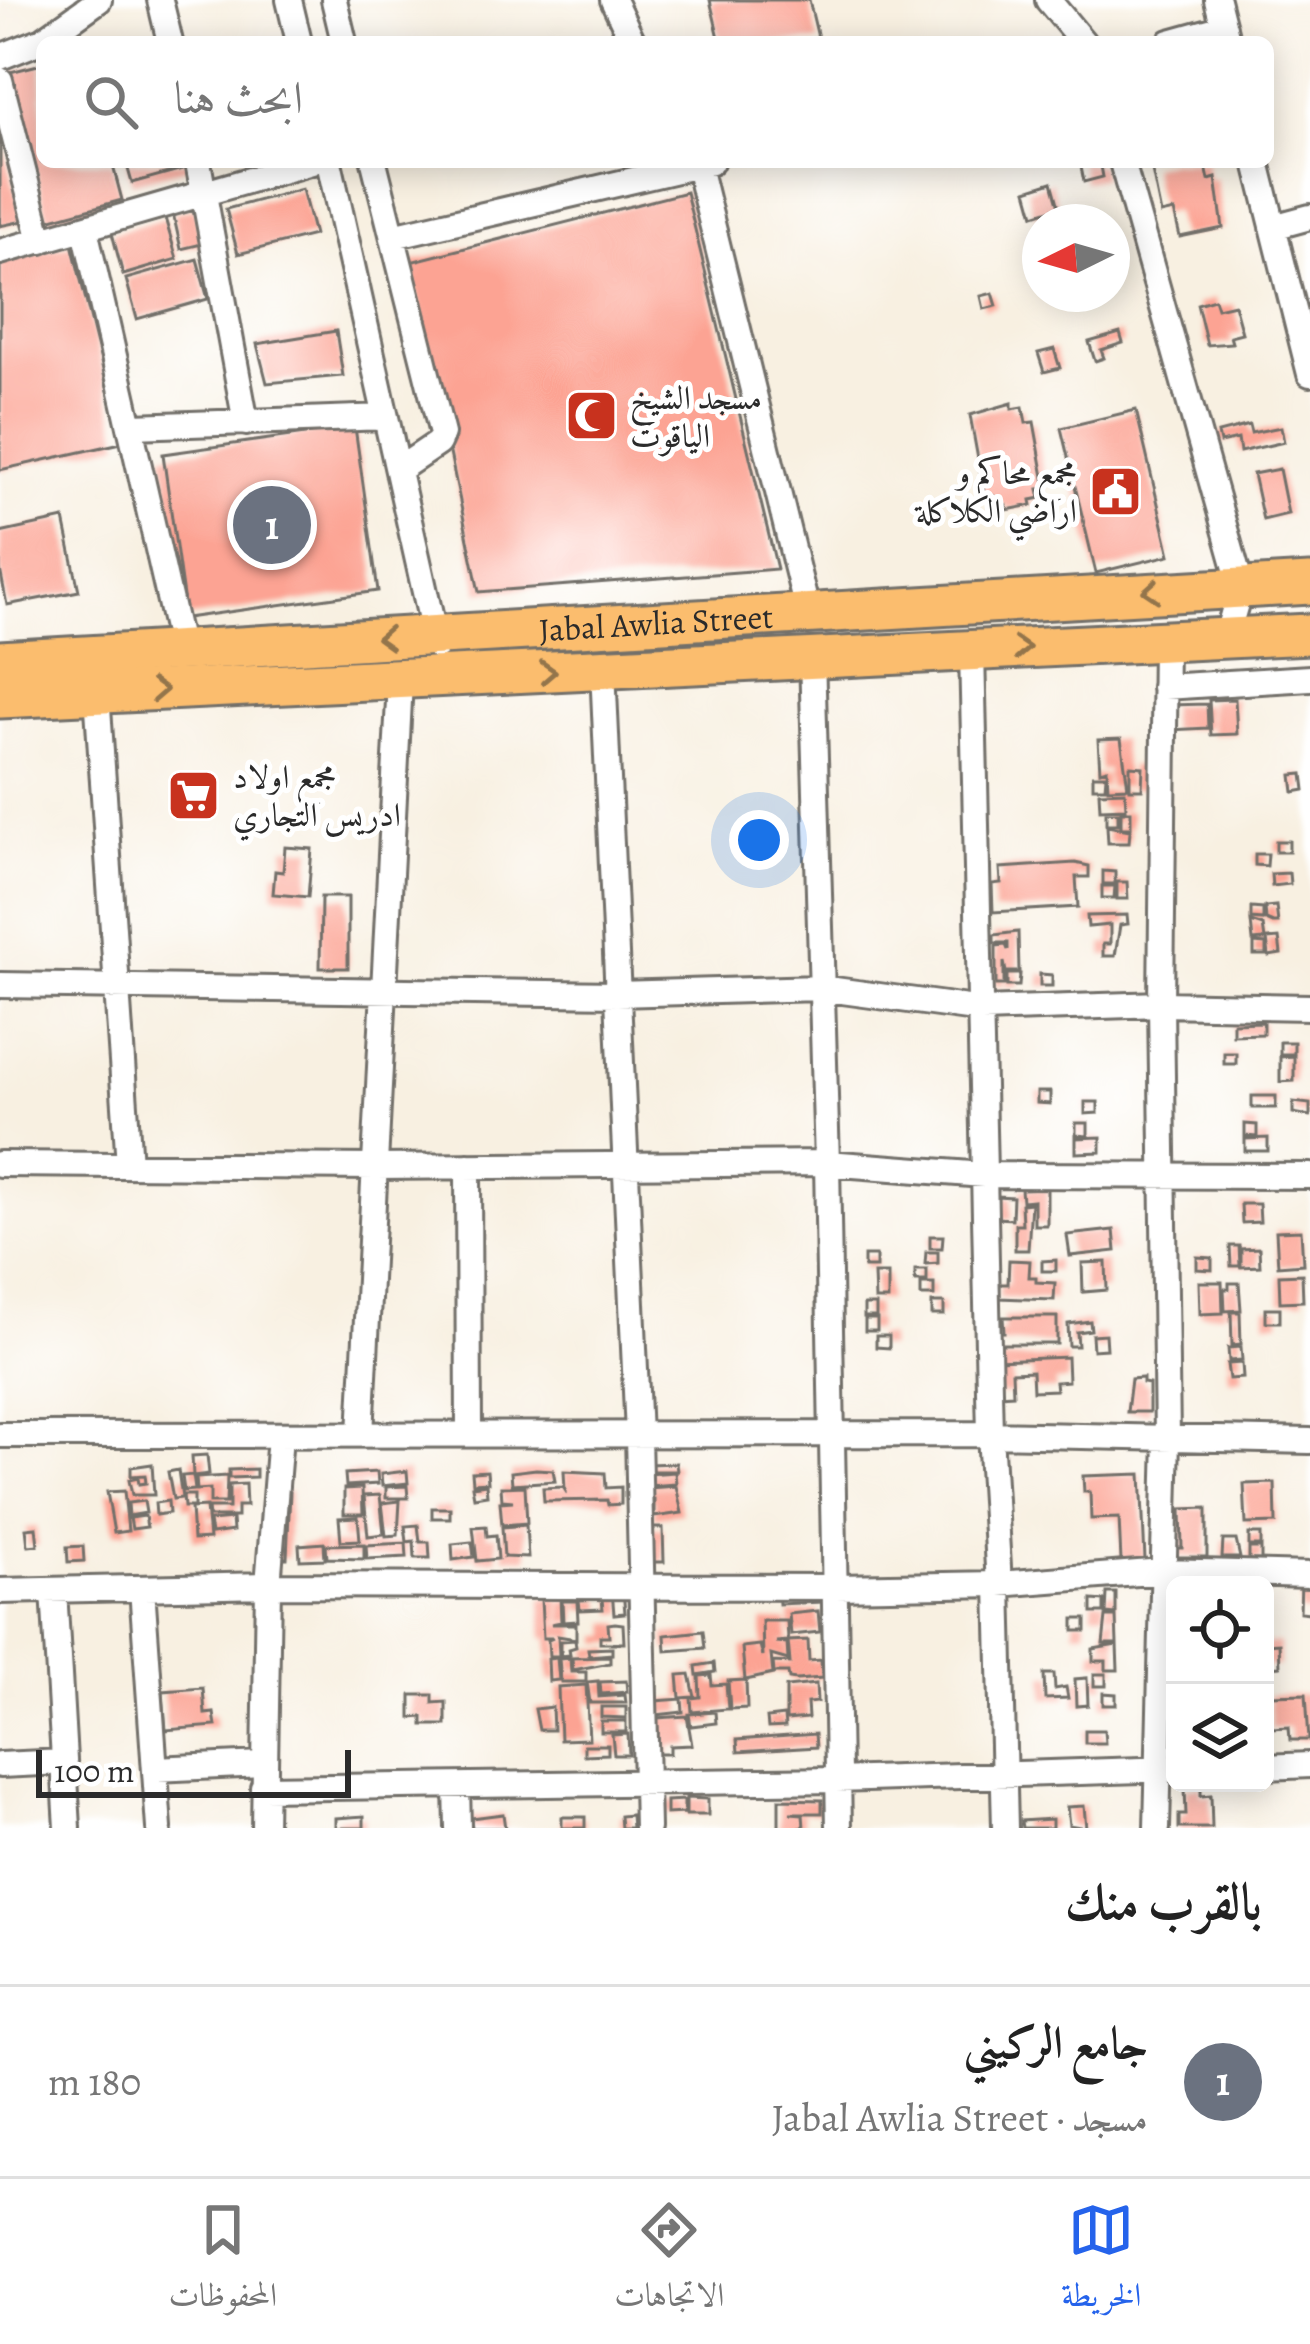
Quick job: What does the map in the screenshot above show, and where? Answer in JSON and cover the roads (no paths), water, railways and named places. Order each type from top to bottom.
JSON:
[{"type":"main road","name":"Jabal Awlia Street","points":[[0,660],[1310,584]]},
{"type":"main road","name":"Jabal Awlia Street","points":[[0,698],[1310,634]]},
{"type":"street","points":[[49,36],[99,0]]},
{"type":"street","points":[[160,0],[169,36]]},
{"type":"street","points":[[289,0],[298,36]]},
{"type":"street","points":[[334,0],[343,36]]},
{"type":"street","points":[[613,0],[630,36]]},
{"type":"street","points":[[1048,0],[1077,36]]},
{"type":"street","points":[[1217,0],[1226,34]]},
{"type":"street","points":[[0,57],[36,43]]},
{"type":"street","points":[[0,80],[41,241]]},
{"type":"street","points":[[200,168],[246,423]]},
{"type":"street","points":[[0,252],[292,168]]},
{"type":"street","points":[[330,168],[443,678]]},
{"type":"street","points":[[376,168],[442,434],[438,442],[398,470]]},
{"type":"street","points":[[393,236],[681,168]]},
{"type":"street","points":[[703,168],[808,614]]},
{"type":"street","points":[[1124,168],[1241,586],[1226,638]]},
{"type":"street","points":[[1258,168],[1310,374]]},
{"type":"street","points":[[1273,227],[1310,217]]},
{"type":"street","points":[[85,229],[181,650]]},
{"type":"street","points":[[133,426],[386,417]]},
{"type":"street","points":[[1165,642],[1161,1004],[1166,1729]]},
{"type":"street","points":[[972,651],[990,1434],[1005,1828]]},
{"type":"street","points":[[812,657],[839,1828]]},
{"type":"street","points":[[603,669],[638,1435],[646,1828]]},
{"type":"street","points":[[1164,686],[1310,678]]},
{"type":"street","points":[[361,1434],[400,681]]},
{"type":"street","points":[[97,692],[129,1165]]},
{"type":"street","points":[[0,985],[617,994],[820,988],[982,1010],[1161,1004],[1310,1006]]},
{"type":"street","points":[[0,1164],[376,1167],[827,1162],[984,1175],[1310,1176]]},
{"type":"street","points":[[468,1166],[469,1435]]},
{"type":"street","points":[[0,1435],[990,1434],[1310,1441]]},
{"type":"street","points":[[264,1828],[268,1585],[280,1436]]},
{"type":"street","points":[[0,1592],[268,1585],[836,1587],[999,1584],[1162,1571],[1310,1575]]},
{"type":"street","points":[[142,1588],[159,1828]]},
{"type":"street","points":[[53,1589],[68,1828]]},
{"type":"street","points":[[0,1765],[64,1762]]},
{"type":"street","points":[[1274,1766],[1310,1765]]},
{"type":"street","points":[[155,1769],[457,1786],[1166,1769]]},
{"type":"street","points":[[1157,1828],[1166,1775]]},
{"type":"street","points":[[457,1786],[458,1828]]},
{"type":"place","name":"مسجد الشيخ الياقوت","points":[[591,416]]},
{"type":"place","name":"مجمع محاكم و اراضي الكلاكلة","points":[[1116,491]]},
{"type":"place","name":"جامع الركيني","points":[[272,525]]},
{"type":"place","name":"مجمع اولاد ادريس التجاري","points":[[194,795]]}]
